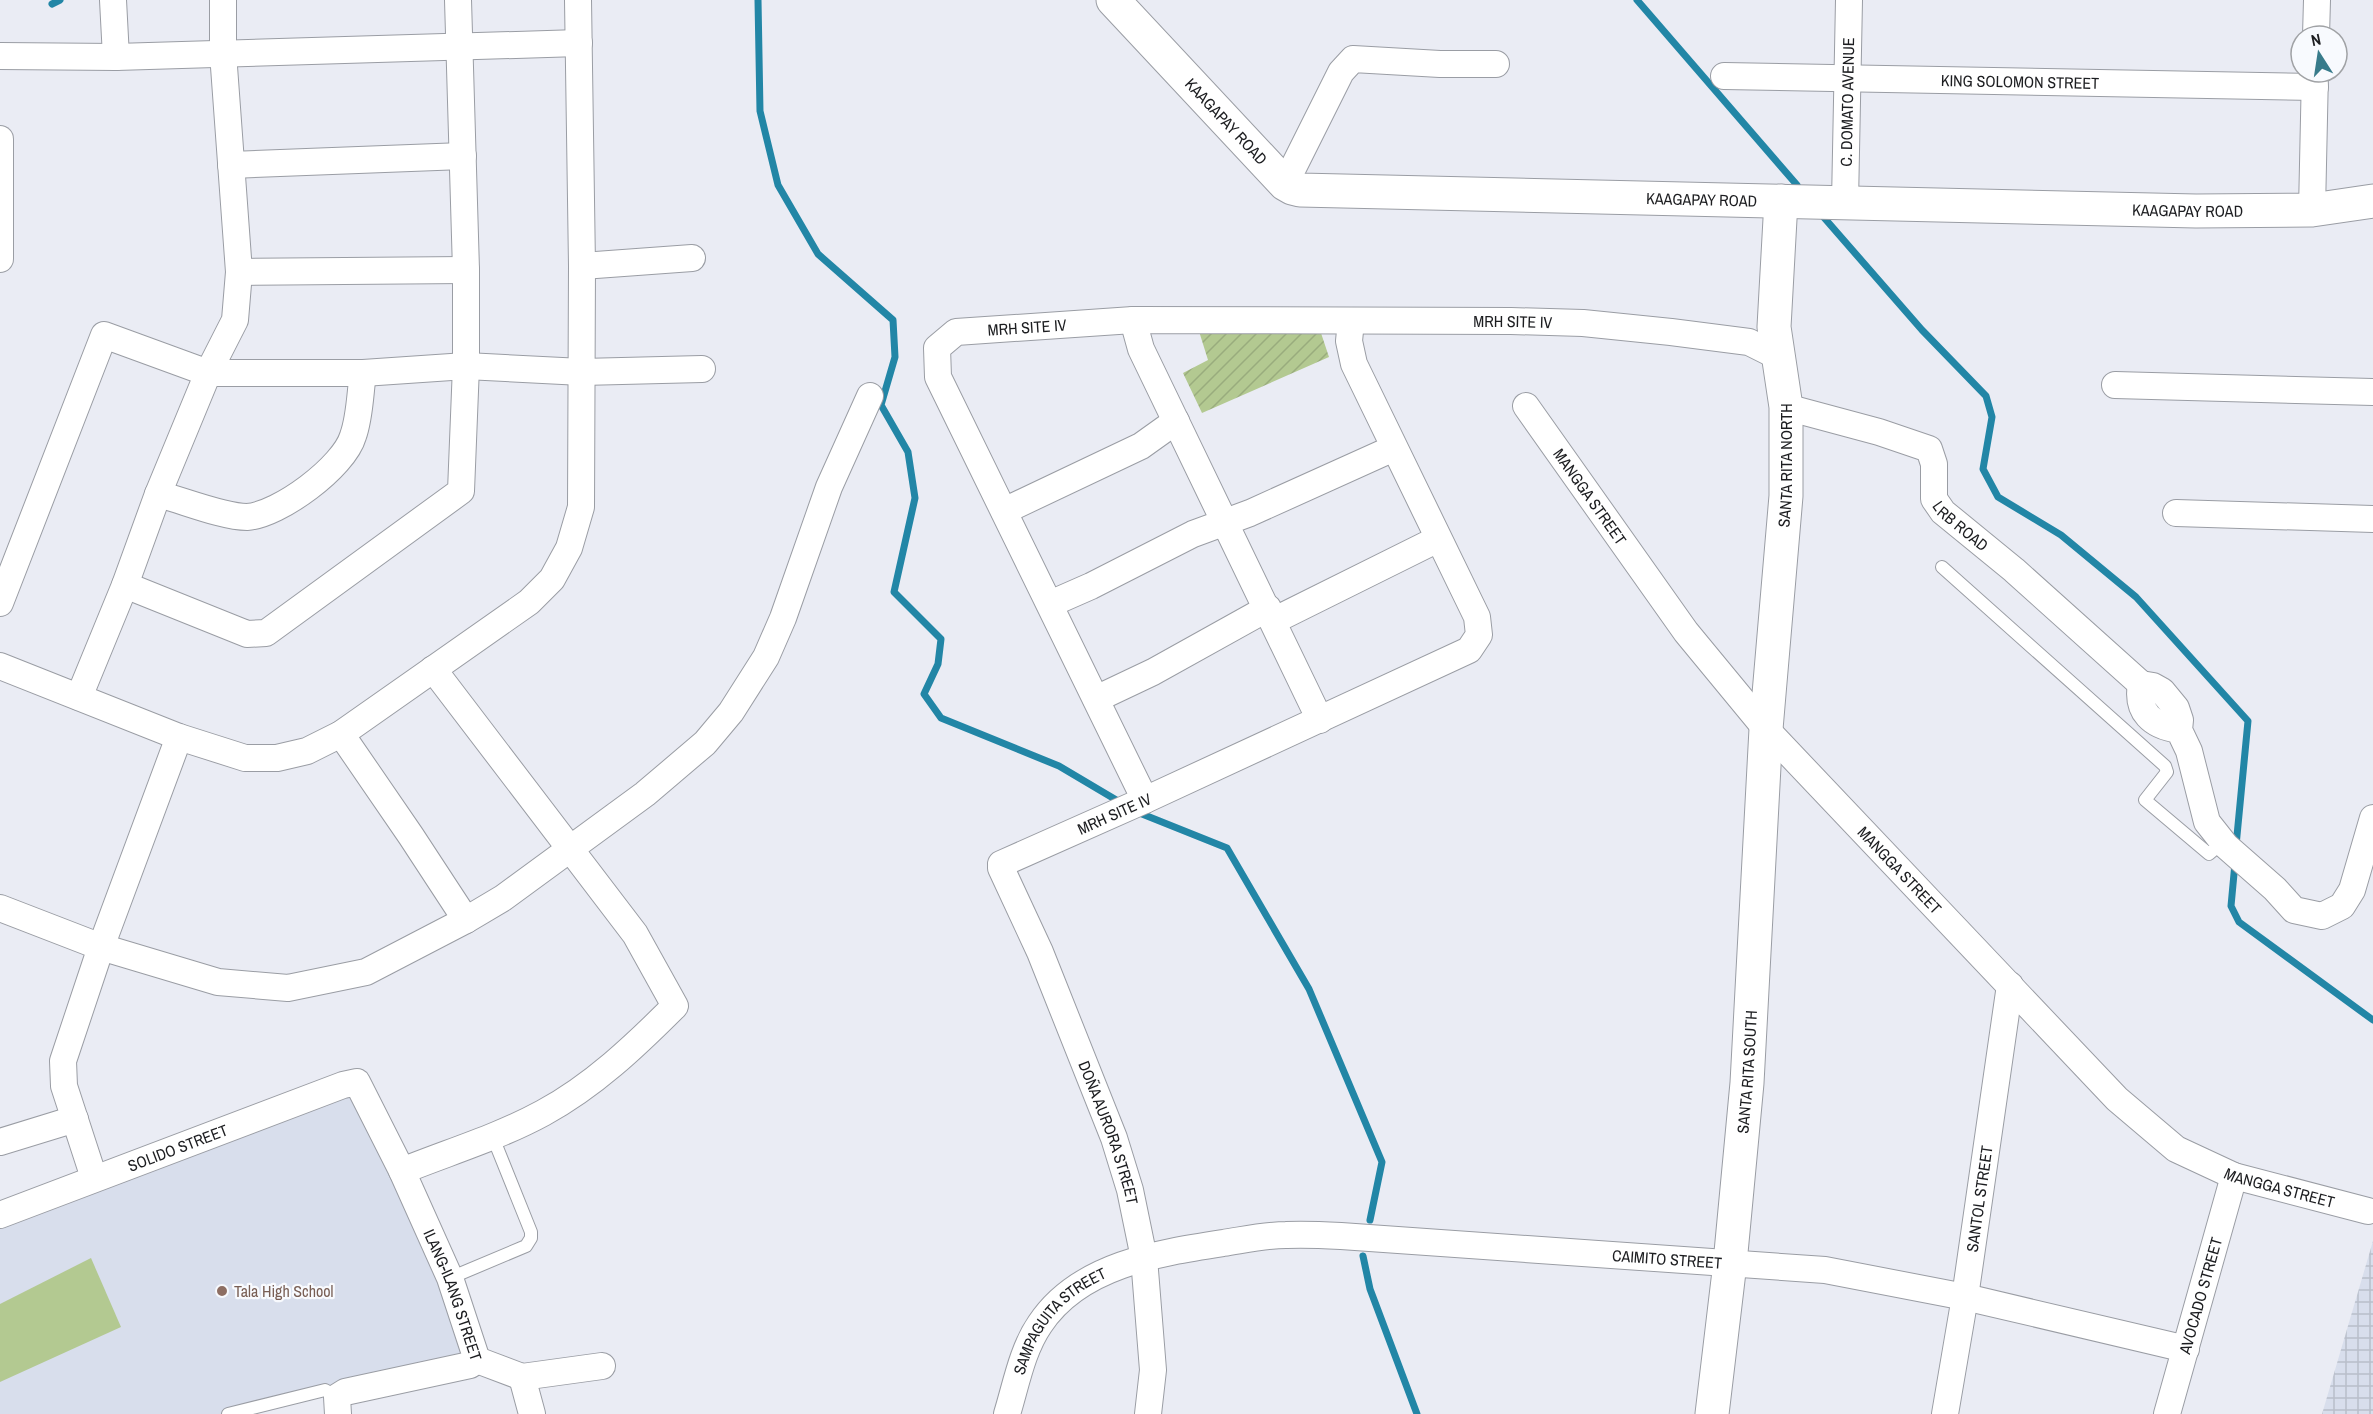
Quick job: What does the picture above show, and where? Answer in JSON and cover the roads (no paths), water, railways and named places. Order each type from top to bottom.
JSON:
[{"type":"street","points":[[113,0],[116,57]]},
{"type":"street","points":[[79,697],[208,373],[235,320],[239,272],[223,53],[223,0]]},
{"type":"street","points":[[125,585],[247,634],[257,635],[274,628],[459,494],[462,486],[466,366],[466,270],[458,0]]},
{"type":"street","points":[[0,666],[179,737],[245,758],[277,758],[307,750],[341,734],[529,602],[552,579],[569,548],[581,507],[582,266],[578,0]]},
{"type":"street","name":"KAAGAPAY ROAD","points":[[1113,0],[1285,184],[1300,190],[2196,212],[2312,210],[2373,201]]},
{"type":"street","name":"C. DOMATO AVENUE","points":[[1845,202],[1849,0]]},
{"type":"street","points":[[2316,24],[2317,0]]},
{"type":"street","points":[[0,56],[116,57],[579,43]]},
{"type":"street","points":[[1285,184],[1341,72],[1353,59],[1440,64],[1496,64]]},
{"type":"street","name":"KING SOLOMON STREET","points":[[1724,76],[1846,79],[2289,79]]},
{"type":"street","points":[[2312,210],[2315,84]]},
{"type":"street","points":[[0,139],[0,259]]},
{"type":"street","points":[[231,165],[463,156]]},
{"type":"street","name":"SANTA RITA NORTH","points":[[1766,729],[1786,496],[1786,406],[1774,327],[1781,201]]},
{"type":"street","points":[[582,266],[692,258]]},
{"type":"street","points":[[239,272],[466,270]]},
{"type":"street","points":[[1132,320],[1141,349],[1320,720]]},
{"type":"street","name":"MRH SITE IV","points":[[1001,866],[1145,800],[938,377],[937,348],[956,332],[1132,320],[1583,323],[1749,342],[1777,356]]},
{"type":"street","points":[[1145,800],[1469,650],[1479,635],[1477,617],[1354,364],[1349,341],[1351,321]]},
{"type":"street","points":[[0,603],[104,335],[208,373],[363,373],[466,366],[582,372],[702,369]]},
{"type":"street","points":[[158,494],[233,515],[249,517],[292,501],[345,455],[354,436],[363,373]]},
{"type":"street","points":[[2115,385],[2373,392]]},
{"type":"street","points":[[0,908],[101,947],[218,982],[288,988],[366,972],[466,920],[503,898],[645,794],[705,742],[731,712],[751,684],[766,657],[783,618],[829,487],[870,396]]},
{"type":"street","name":"MANGGA STREET","points":[[1526,406],[1686,632],[1766,729],[2117,1099],[2176,1149],[2234,1176],[2368,1210]]},
{"type":"street","name":"LRB ROAD","points":[[1786,406],[1879,432],[1929,449],[1934,464],[1934,499],[1943,512],[2013,570],[2141,684],[2139,697],[2142,709],[2158,725],[2179,730],[2189,751],[2207,822],[2231,850],[2294,910],[2322,916],[2342,906],[2352,890],[2373,818]]},
{"type":"street","points":[[1004,511],[1141,446],[1176,421]]},
{"type":"street","points":[[1050,604],[1091,586],[1193,534],[1250,513],[1394,448]]},
{"type":"street","points":[[2176,513],[2373,519]]},
{"type":"street","points":[[1096,699],[1270,615],[1438,539]]},
{"type":"street","points":[[402,1171],[542,1113],[576,1093],[614,1063],[675,1006],[635,934],[433,669]]},
{"type":"street","name":"SANTA RITA SOUTH","points":[[1712,1414],[1748,1083],[1766,729]]},
{"type":"street","points":[[341,734],[466,920]]},
{"type":"street","points":[[94,1178],[64,1086],[63,1061],[101,947],[179,737]]},
{"type":"street","name":"DOÑA AURORA STREET","points":[[1001,866],[1040,952],[1114,1138],[1130,1190],[1144,1258],[1154,1370],[1148,1414]]},
{"type":"street","name":"SANTOL STREET","points":[[1945,1414],[1965,1297],[2010,986]]},
{"type":"street","name":"ILANG-ILANG STREET","points":[[338,1405],[345,1392],[470,1365],[477,1360],[450,1278],[402,1171],[357,1082]]},
{"type":"street","name":"SOLIDO STREET","points":[[0,1215],[343,1084],[357,1082]]},
{"type":"street","points":[[0,1142],[75,1119]]},
{"type":"street","name":"AVOCADO STREET","points":[[2167,1414],[2234,1176]]},
{"type":"street","name":"CAIMITO STREET","points":[[1144,1258],[1191,1248],[1285,1234],[1825,1270],[1965,1297],[2186,1349]]},
{"type":"street","name":"SAMPAGUITA STREET","points":[[1007,1414],[1029,1346],[1039,1325],[1052,1308],[1089,1280],[1115,1267],[1144,1258]]},
{"type":"street","points":[[477,1360],[522,1377],[602,1366]]},
{"type":"street","points":[[522,1377],[532,1414]]},
{"type":"lane","points":[[1942,567],[2165,766],[2167,772],[2145,800],[2208,854],[2231,850]]},
{"type":"lane","points":[[450,1278],[526,1246],[531,1239],[531,1232],[492,1135]]},
{"type":"lane","points":[[228,1414],[325,1390],[338,1405]]},
{"type":"waterway","points":[[52,4],[60,0]]},
{"type":"waterway","points":[[758,0],[760,111],[778,185],[818,254],[893,320],[895,357],[881,405],[908,452],[915,498],[894,592],[941,639],[938,664],[924,694],[941,718],[1059,766],[1118,801]]},
{"type":"waterway","points":[[1637,0],[1797,185]]},
{"type":"waterway","points":[[1820,213],[1922,330],[1986,396],[1992,417],[1983,469],[1998,497],[2061,535],[2136,597],[2248,721],[2236,846]]},
{"type":"waterway","points":[[1142,814],[1227,848],[1309,989],[1382,1162],[1370,1220]]},
{"type":"waterway","points":[[2235,863],[2231,906],[2239,922],[2373,1020]]},
{"type":"waterway","points":[[1363,1256],[1370,1289],[1417,1414]]},
{"type":"place","name":"Tala High School","points":[[222,1291]]}]
